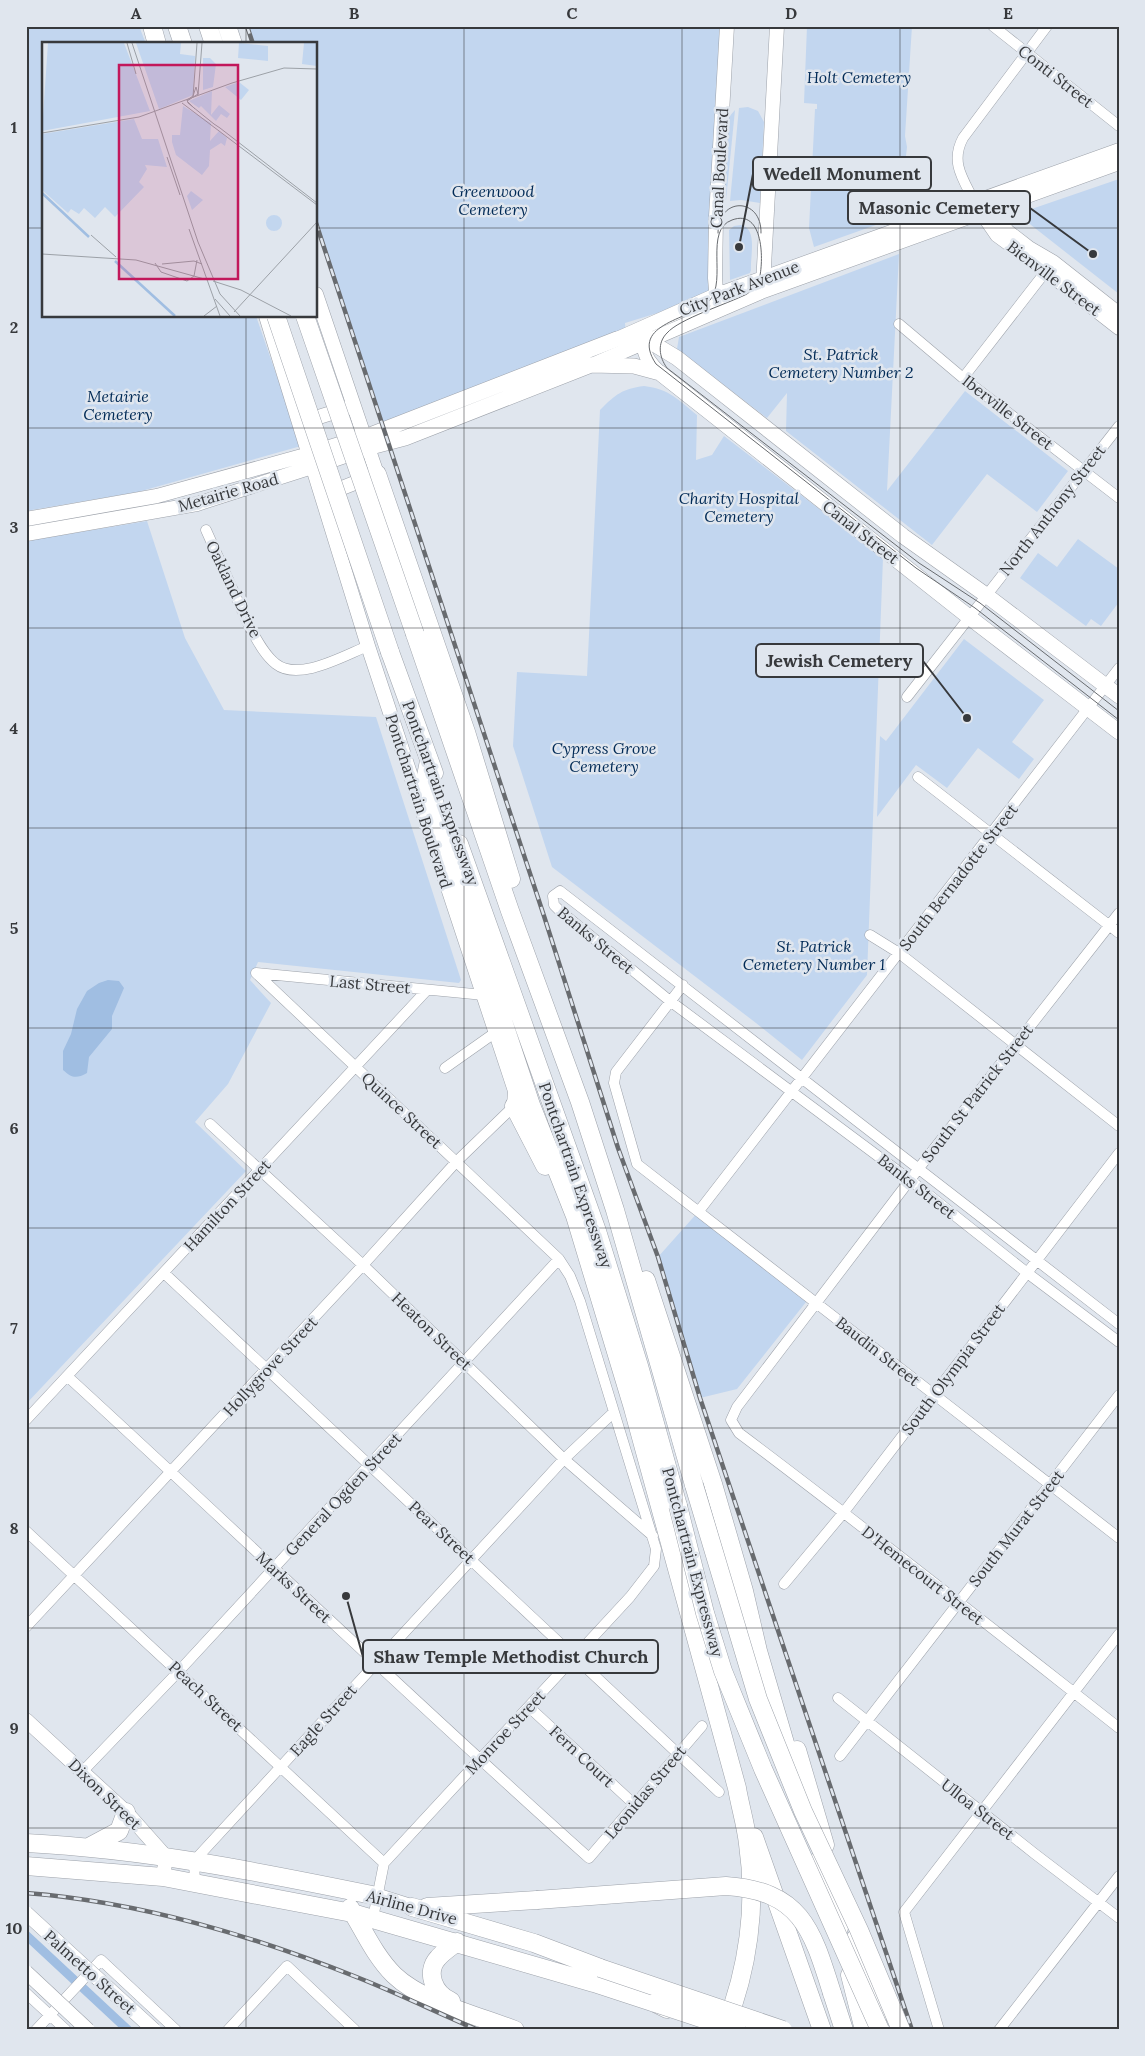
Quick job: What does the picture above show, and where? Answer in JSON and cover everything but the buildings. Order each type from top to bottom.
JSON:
[{"type":"highway","points":[[177,26],[182,42]]},
{"type":"highway","points":[[208,26],[213,42]]},
{"type":"highway","points":[[227,26],[232,42]]},
{"type":"highway","name":"Pontchartrain Expressway","points":[[277,318],[390,652],[597,1231],[639,1366],[678,1506],[705,1613],[723,1671],[763,1769],[880,2030]]},
{"type":"highway","name":"Pontchartrain Expressway","points":[[306,318],[510,911],[580,1102],[615,1210],[758,1699],[803,1811],[859,1930],[901,2030]]},
{"type":"highway","points":[[377,474],[457,705],[498,834],[515,891],[510,911]]},
{"type":"highway","points":[[429,761],[426,776],[495,997],[531,1105],[575,1216],[633,1408],[736,1788],[748,1843],[751,1901],[746,1953],[735,2002],[724,2030]]},
{"type":"highway","points":[[514,1106],[544,1166],[598,1304],[604,1312]]},
{"type":"highway","points":[[615,1210],[624,1216],[665,1334],[713,1484],[744,1591],[790,1727],[807,1788],[886,2030]]},
{"type":"highway","points":[[744,1591],[758,1651],[836,1914],[864,2030]]},
{"type":"highway","points":[[736,1788],[822,2030]]},
{"type":"highway","points":[[89,1846],[119,1831],[126,1812]]},
{"type":"highway","name":"Airline Drive","points":[[26,1843],[89,1846],[194,1861],[377,1896]]},
{"type":"highway","name":"Airline Drive","points":[[26,1866],[163,1877],[352,1912],[457,1942],[597,1976],[784,2030]]},
{"type":"highway","points":[[325,1886],[344,1901],[374,1950],[394,1975],[427,1996],[465,2013],[478,2015]]},
{"type":"highway","points":[[412,1907],[726,1886],[747,1887],[764,1892],[794,1910],[806,1925],[817,1946],[844,2030]]},
{"type":"highway","name":"Airline Drive","points":[[412,1907],[534,1943],[654,2003],[737,2030]]},
{"type":"highway","points":[[457,1942],[437,1959],[432,1970],[434,1982],[440,1993],[447,2000],[516,2030]]},
{"type":"highway","points":[[654,2003],[712,2030]]},
{"type":"main road","name":"Canal Boulevard","points":[[717,310],[714,278],[716,218],[727,26]]},
{"type":"main road","points":[[762,292],[765,277],[777,26]]},
{"type":"main road","name":"City Park Avenue","points":[[366,442],[405,438],[591,365],[717,310],[982,207],[1119,150]]},
{"type":"main road","name":"City Park Avenue","points":[[366,442],[617,339],[716,295],[765,277],[982,207],[1006,203],[1119,163]]},
{"type":"main road","name":"Bienville Street","points":[[1006,203],[1011,225],[1029,248]]},
{"type":"main road","name":"Bienville Street","points":[[982,207],[1119,328]]},
{"type":"main road","name":"Bienville Street","points":[[982,207],[997,235],[1050,266],[1119,314]]},
{"type":"main road","points":[[318,300],[377,474],[321,496]]},
{"type":"main road","name":"Pontchartrain Boulevard","points":[[267,318],[368,646],[496,1032],[514,1091],[514,1106]]},
{"type":"main road","points":[[660,320],[646,342],[645,353],[652,366],[660,373]]},
{"type":"main road","points":[[676,329],[670,338],[670,346],[677,358]]},
{"type":"main road","name":"Canal Street","points":[[617,339],[646,342],[677,358],[903,536],[986,595],[1119,696]]},
{"type":"main road","name":"Canal Street","points":[[591,365],[628,366],[660,373],[968,617],[1119,732]]},
{"type":"main road","points":[[300,423],[354,406]]},
{"type":"main road","points":[[755,447],[769,430]]},
{"type":"main road","name":"Metairie Road","points":[[26,534],[197,504],[310,460],[366,442]]},
{"type":"main road","name":"Metairie Road","points":[[26,519],[157,496],[192,486],[310,460]]},
{"type":"main road","name":"Dixon Street","points":[[26,1720],[126,1812],[166,1857]]},
{"type":"main road","points":[[163,1877],[166,1857]]},
{"type":"main road","name":"Airline Drive","points":[[377,1896],[412,1907]]},
{"type":"main road","name":"Palmetto Street","points":[[26,1913],[154,2030]]},
{"type":"main road","points":[[26,1972],[88,2030]]},
{"type":"street","name":"Conti Street","points":[[993,26],[1119,126]]},
{"type":"street","points":[[1026,53],[1047,26]]},
{"type":"street","name":"Bienville Street","points":[[982,207],[958,166],[957,149],[963,138],[1026,53]]},
{"type":"street","points":[[963,378],[1050,266]]},
{"type":"street","name":"Iberville Street","points":[[899,324],[963,378],[1119,498]]},
{"type":"street","name":"North Anthony Street","points":[[907,697],[1119,426]]},
{"type":"street","points":[[192,486],[197,504]]},
{"type":"street","name":"Oakland Drive","points":[[206,530],[249,626],[257,640],[276,664],[290,670],[314,668],[368,646]]},
{"type":"street","name":"South Bernadotte Street","points":[[699,1211],[1119,668]]},
{"type":"street","points":[[918,776],[1119,933]]},
{"type":"street","name":"Banks Street","points":[[1119,1324],[802,1076],[560,891],[552,896],[554,905],[559,910],[670,1001],[910,1180],[1026,1272],[1119,1342]]},
{"type":"street","name":"South St Patrick Street","points":[[731,1420],[737,1407],[919,1168],[1119,913]]},
{"type":"street","points":[[870,935],[899,953],[1016,1043],[1119,1126]]},
{"type":"street","points":[[619,959],[630,944]]},
{"type":"street","name":"Last Street","points":[[256,973],[484,995]]},
{"type":"street","name":"Quince Street","points":[[256,973],[559,1259],[570,1276],[580,1301],[654,1537],[656,1555]]},
{"type":"street","points":[[670,1001],[683,984]]},
{"type":"street","name":"Hamilton Street","points":[[26,1420],[427,990]]},
{"type":"street","name":"Baudin Street","points":[[670,1001],[616,1072],[614,1083],[637,1164],[1119,1538]]},
{"type":"street","points":[[446,1068],[496,1032]]},
{"type":"street","name":"Hollygrove Street","points":[[26,1627],[172,1472],[456,1161],[514,1106]]},
{"type":"street","name":"Heaton Street","points":[[210,1124],[363,1265],[564,1459],[654,1537]]},
{"type":"street","name":"South Olympia Street","points":[[784,1584],[844,1512],[1119,1153]]},
{"type":"street","name":"General Ogden Street","points":[[83,1771],[179,1671],[559,1259]]},
{"type":"street","name":"Pear Street","points":[[164,1273],[719,1792]]},
{"type":"street","name":"Marks Street","points":[[67,1376],[479,1760],[589,1858]]},
{"type":"street","name":"South Murat Street","points":[[840,1756],[1119,1395]]},
{"type":"street","name":"Eagle Street","points":[[194,1861],[564,1459],[614,1412]]},
{"type":"street","name":"D'Hemecourt Street","points":[[731,1420],[739,1432],[1119,1728]]},
{"type":"street","name":"Peach Street","points":[[26,1531],[384,1863]]},
{"type":"street","name":"Monroe Street","points":[[384,1863],[630,1598],[650,1572],[656,1555]]},
{"type":"street","points":[[940,2030],[904,1918],[904,1912],[1119,1634]]},
{"type":"street","name":"Ulloa Street","points":[[838,1698],[1119,1918]]},
{"type":"street","name":"Fern Court","points":[[529,1707],[635,1805]]},
{"type":"street","name":"Leonidas Street","points":[[589,1858],[702,1726]]},
{"type":"street","points":[[194,1861],[195,1883]]},
{"type":"street","points":[[373,1918],[384,1863]]},
{"type":"street","points":[[999,2030],[1119,1876]]},
{"type":"street","name":"Palmetto Street","points":[[50,2015],[100,1960],[176,2030]]},
{"type":"street","points":[[228,2030],[287,1966],[355,2030]]},
{"type":"street","points":[[26,1994],[66,2030]]},
{"type":"street","points":[[36,2030],[50,2015]]},
{"type":"green space","name":"Metairie Cemetery","points":[[26,26],[139,26],[145,42],[42,42],[42,318],[257,318],[301,446],[138,492],[26,511]]},
{"type":"green space","name":"Greenwood Cemetery","points":[[247,26],[727,26],[716,295],[625,323],[626,335],[383,428],[318,229],[318,42],[252,42]]},
{"type":"green space","name":"Holt Cemetery","points":[[807,26],[912,26],[905,136],[907,147],[904,173],[899,176],[898,203],[902,206],[904,215],[814,247],[809,228],[815,109],[817,109],[817,104],[804,103]]},
{"type":"green space","points":[[748,107],[758,111],[764,122],[760,203],[741,200],[730,201],[739,108]]},
{"type":"green space","points":[[735,110],[726,200],[723,201],[728,118]]},
{"type":"green space","points":[[1119,179],[1119,294],[1017,214]]},
{"type":"green space","points":[[741,225],[750,232],[752,244],[751,270],[750,273],[730,280],[729,230],[734,226]]},
{"type":"green space","name":"St. Patrick Cemetery Number 2","points":[[899,254],[887,491],[965,391],[1068,471],[1037,512],[987,474],[932,545],[786,431],[787,393],[767,418],[677,349],[679,337]]},
{"type":"green space","points":[[644,386],[653,387],[667,393],[697,415],[696,460],[712,455],[724,436],[883,558],[867,975],[802,1060],[552,867],[513,746],[517,672],[587,676],[600,410],[620,393]]},
{"type":"green space","points":[[147,521],[185,638],[224,710],[376,717],[461,980],[459,983],[258,962],[250,980],[271,1003],[228,1084],[195,1122],[246,1171],[26,1404],[26,541]]},
{"type":"green space","points":[[1078,539],[1119,569],[1119,602],[1101,626],[1091,619],[1086,626],[1020,578],[1038,553],[1057,567]]},
{"type":"green space","points":[[964,639],[1044,700],[1012,742],[1034,759],[1019,779],[978,748],[947,788],[916,765],[877,817],[880,736],[886,741]]},
{"type":"green space","points":[[699,1211],[810,1297],[737,1389],[700,1398],[658,1257]]},
{"type":"shaded area","points":[[108,980],[119,981],[124,988],[112,1016],[112,1029],[89,1057],[87,1073],[77,1077],[69,1075],[63,1070],[63,1051],[71,1034],[77,1009],[87,991],[99,983]]},
{"type":"waterway","points":[[26,1935],[128,2030]]},
{"type":"tram line","points":[[718,233],[720,221],[725,212],[732,207],[740,206],[748,207],[755,213],[759,221],[761,233]]},
{"type":"tram line","points":[[1119,711],[980,603],[919,563],[667,368],[660,350],[662,341],[667,333],[692,317],[747,294],[756,286],[759,280],[761,250],[756,229],[743,218],[732,220],[724,225],[719,234],[717,244],[717,280],[715,291],[710,300],[702,307],[666,324],[650,339],[650,350],[656,364],[916,568],[975,608],[1119,720]]},
{"type":"railway","points":[[247,26],[252,42]]},
{"type":"railway","points":[[318,229],[544,916],[618,1148],[658,1257],[700,1398],[912,2030]]},
{"type":"railway","points":[[26,1893],[112,1904],[196,1923],[237,1935],[359,1978],[478,2030]]},
{"type":"place","name":"Wedell Monument","points":[[739,247]]},
{"type":"place","name":"Masonic Cemetery","points":[[1093,254]]},
{"type":"place","name":"Jewish Cemetery","points":[[967,718]]},
{"type":"place","name":"Shaw Temple Methodist Church","points":[[346,1596]]},
{"type":"park label","name":"Charity Hospital Cemetery","points":[[739,507]]},
{"type":"park label","name":"Cypress Grove Cemetery","points":[[604,757]]},
{"type":"park label","name":"St. Patrick Cemetery Number 1","points":[[814,955]]}]
